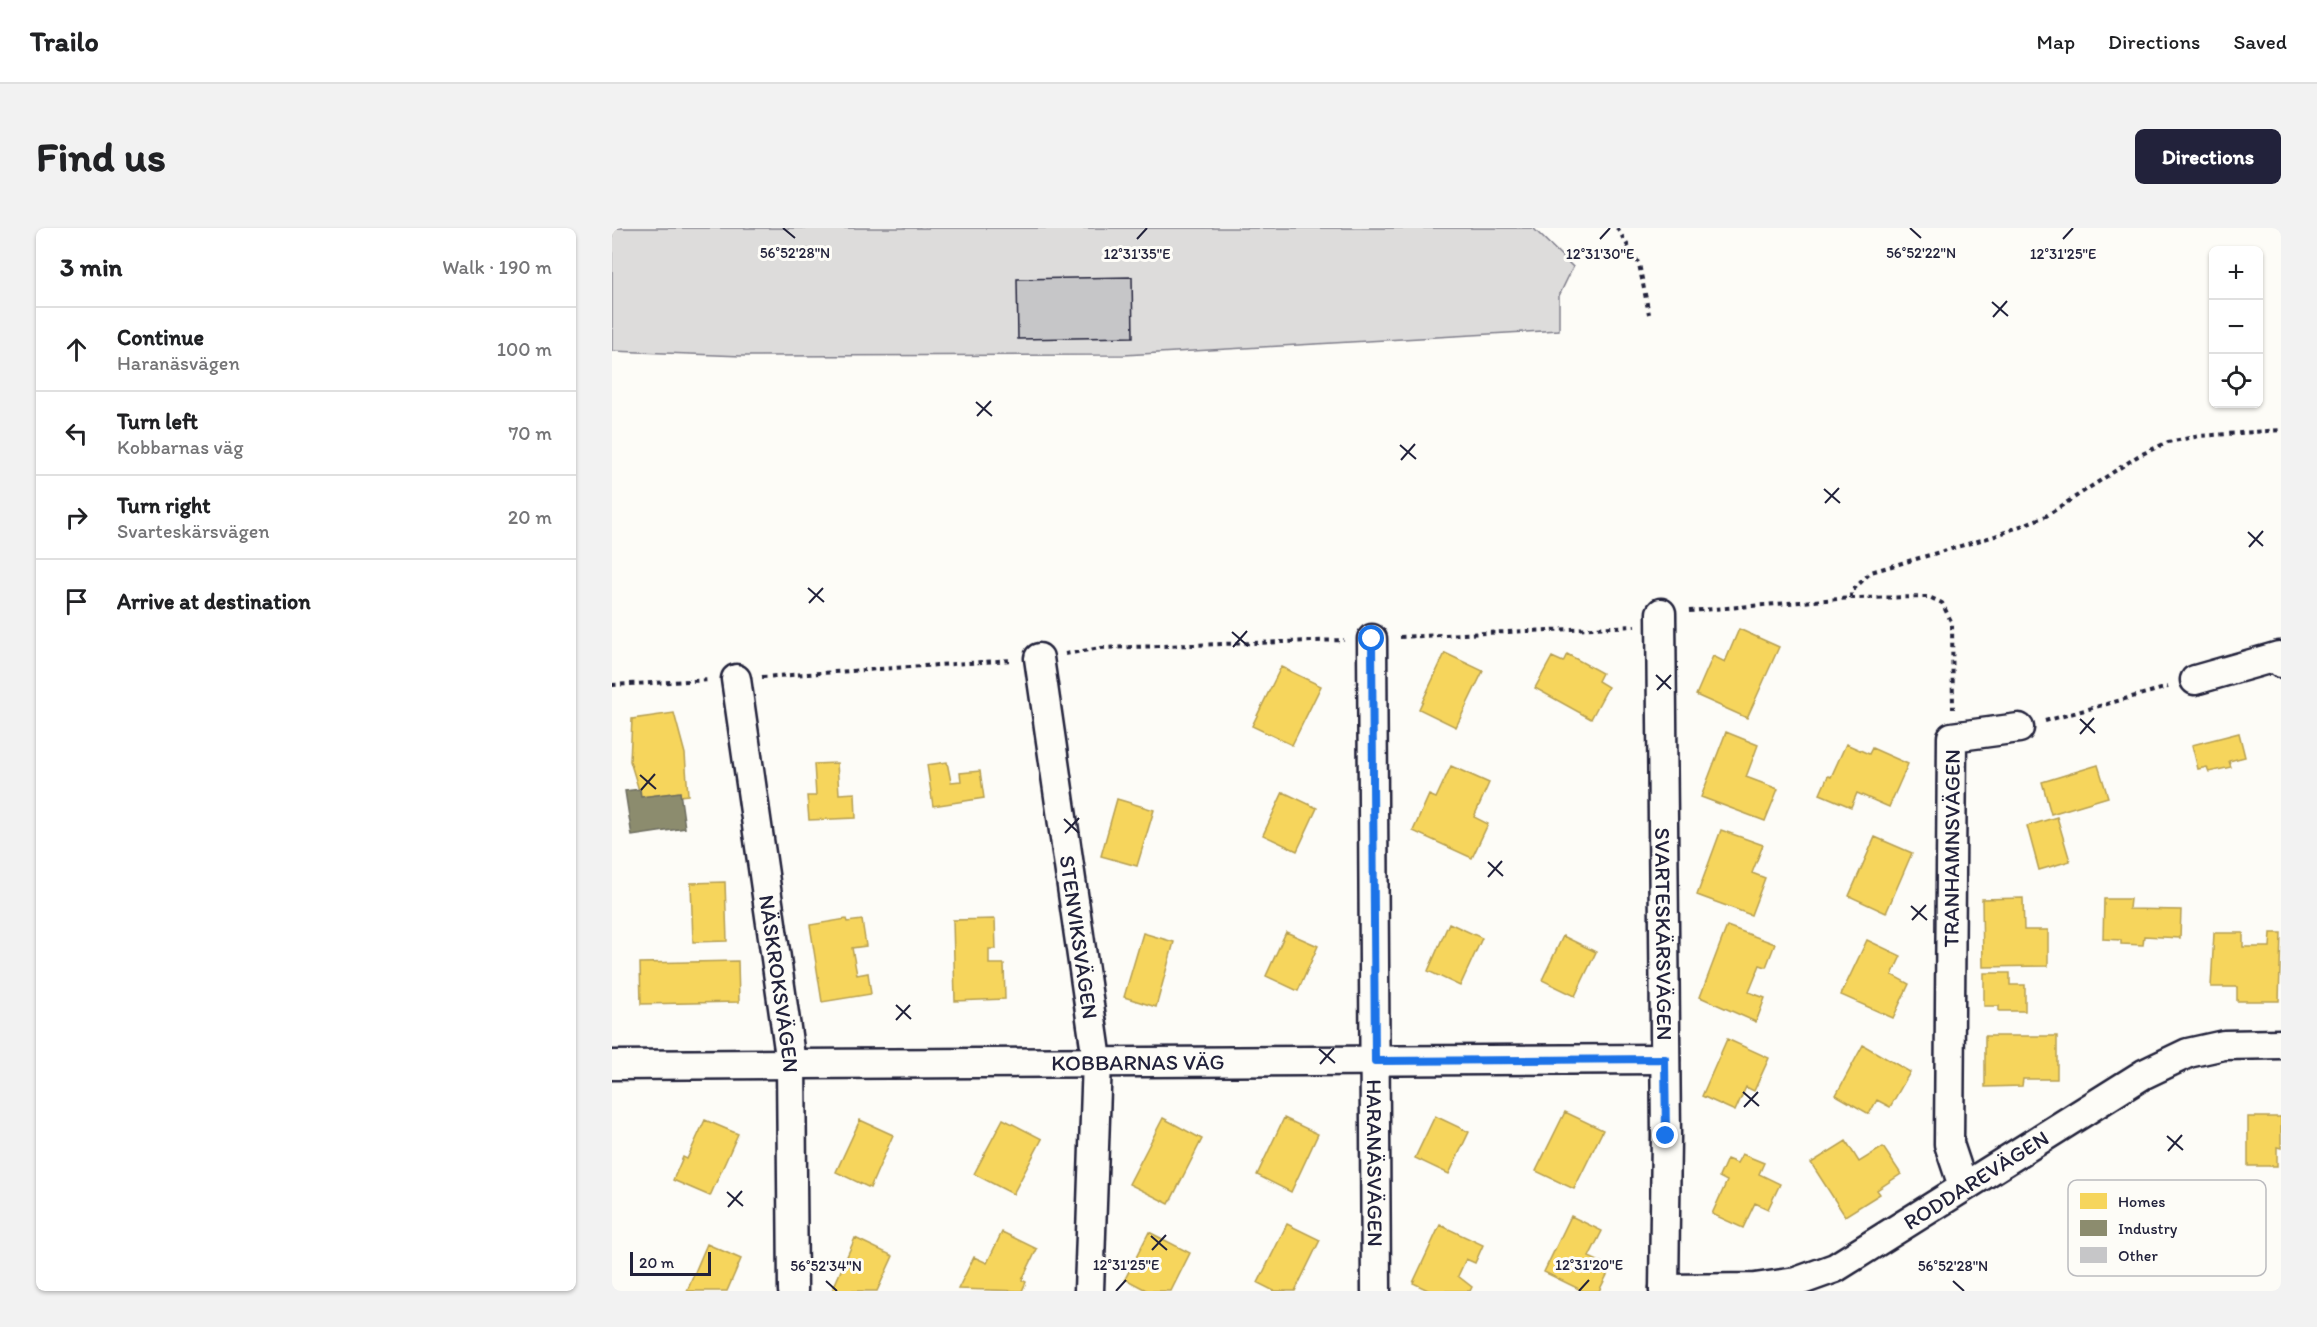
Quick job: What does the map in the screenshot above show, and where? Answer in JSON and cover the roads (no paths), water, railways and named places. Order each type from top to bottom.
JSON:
[{"type":"street","name":"SVARTESKÄRSVÄGEN","points":[[1660,620],[1665,1059],[1664,1290]]},
{"type":"street","name":"HARANÄSVÄGEN","points":[[1372,639],[1376,1291]]},
{"type":"street","name":"STENVIKSVÄGEN","points":[[1039,657],[1097,1060],[1089,1291]]},
{"type":"street","points":[[2195,680],[2280,659]]},
{"type":"street","name":"NÄSKROKSVÄGEN","points":[[736,679],[791,1063],[793,1291]]},
{"type":"street","name":"TRANHAMNSVÄGEN","points":[[1963,1186],[1949,1144],[1952,737],[2019,728]]},
{"type":"street","name":"RODDAREVÄGEN","points":[[1664,1290],[1755,1288],[1796,1282],[1835,1268],[2144,1074],[2188,1053],[2224,1045],[2281,1044]]},
{"type":"street","name":"KOBBARNAS VÄG","points":[[612,1065],[1097,1060],[1665,1059]]}]
